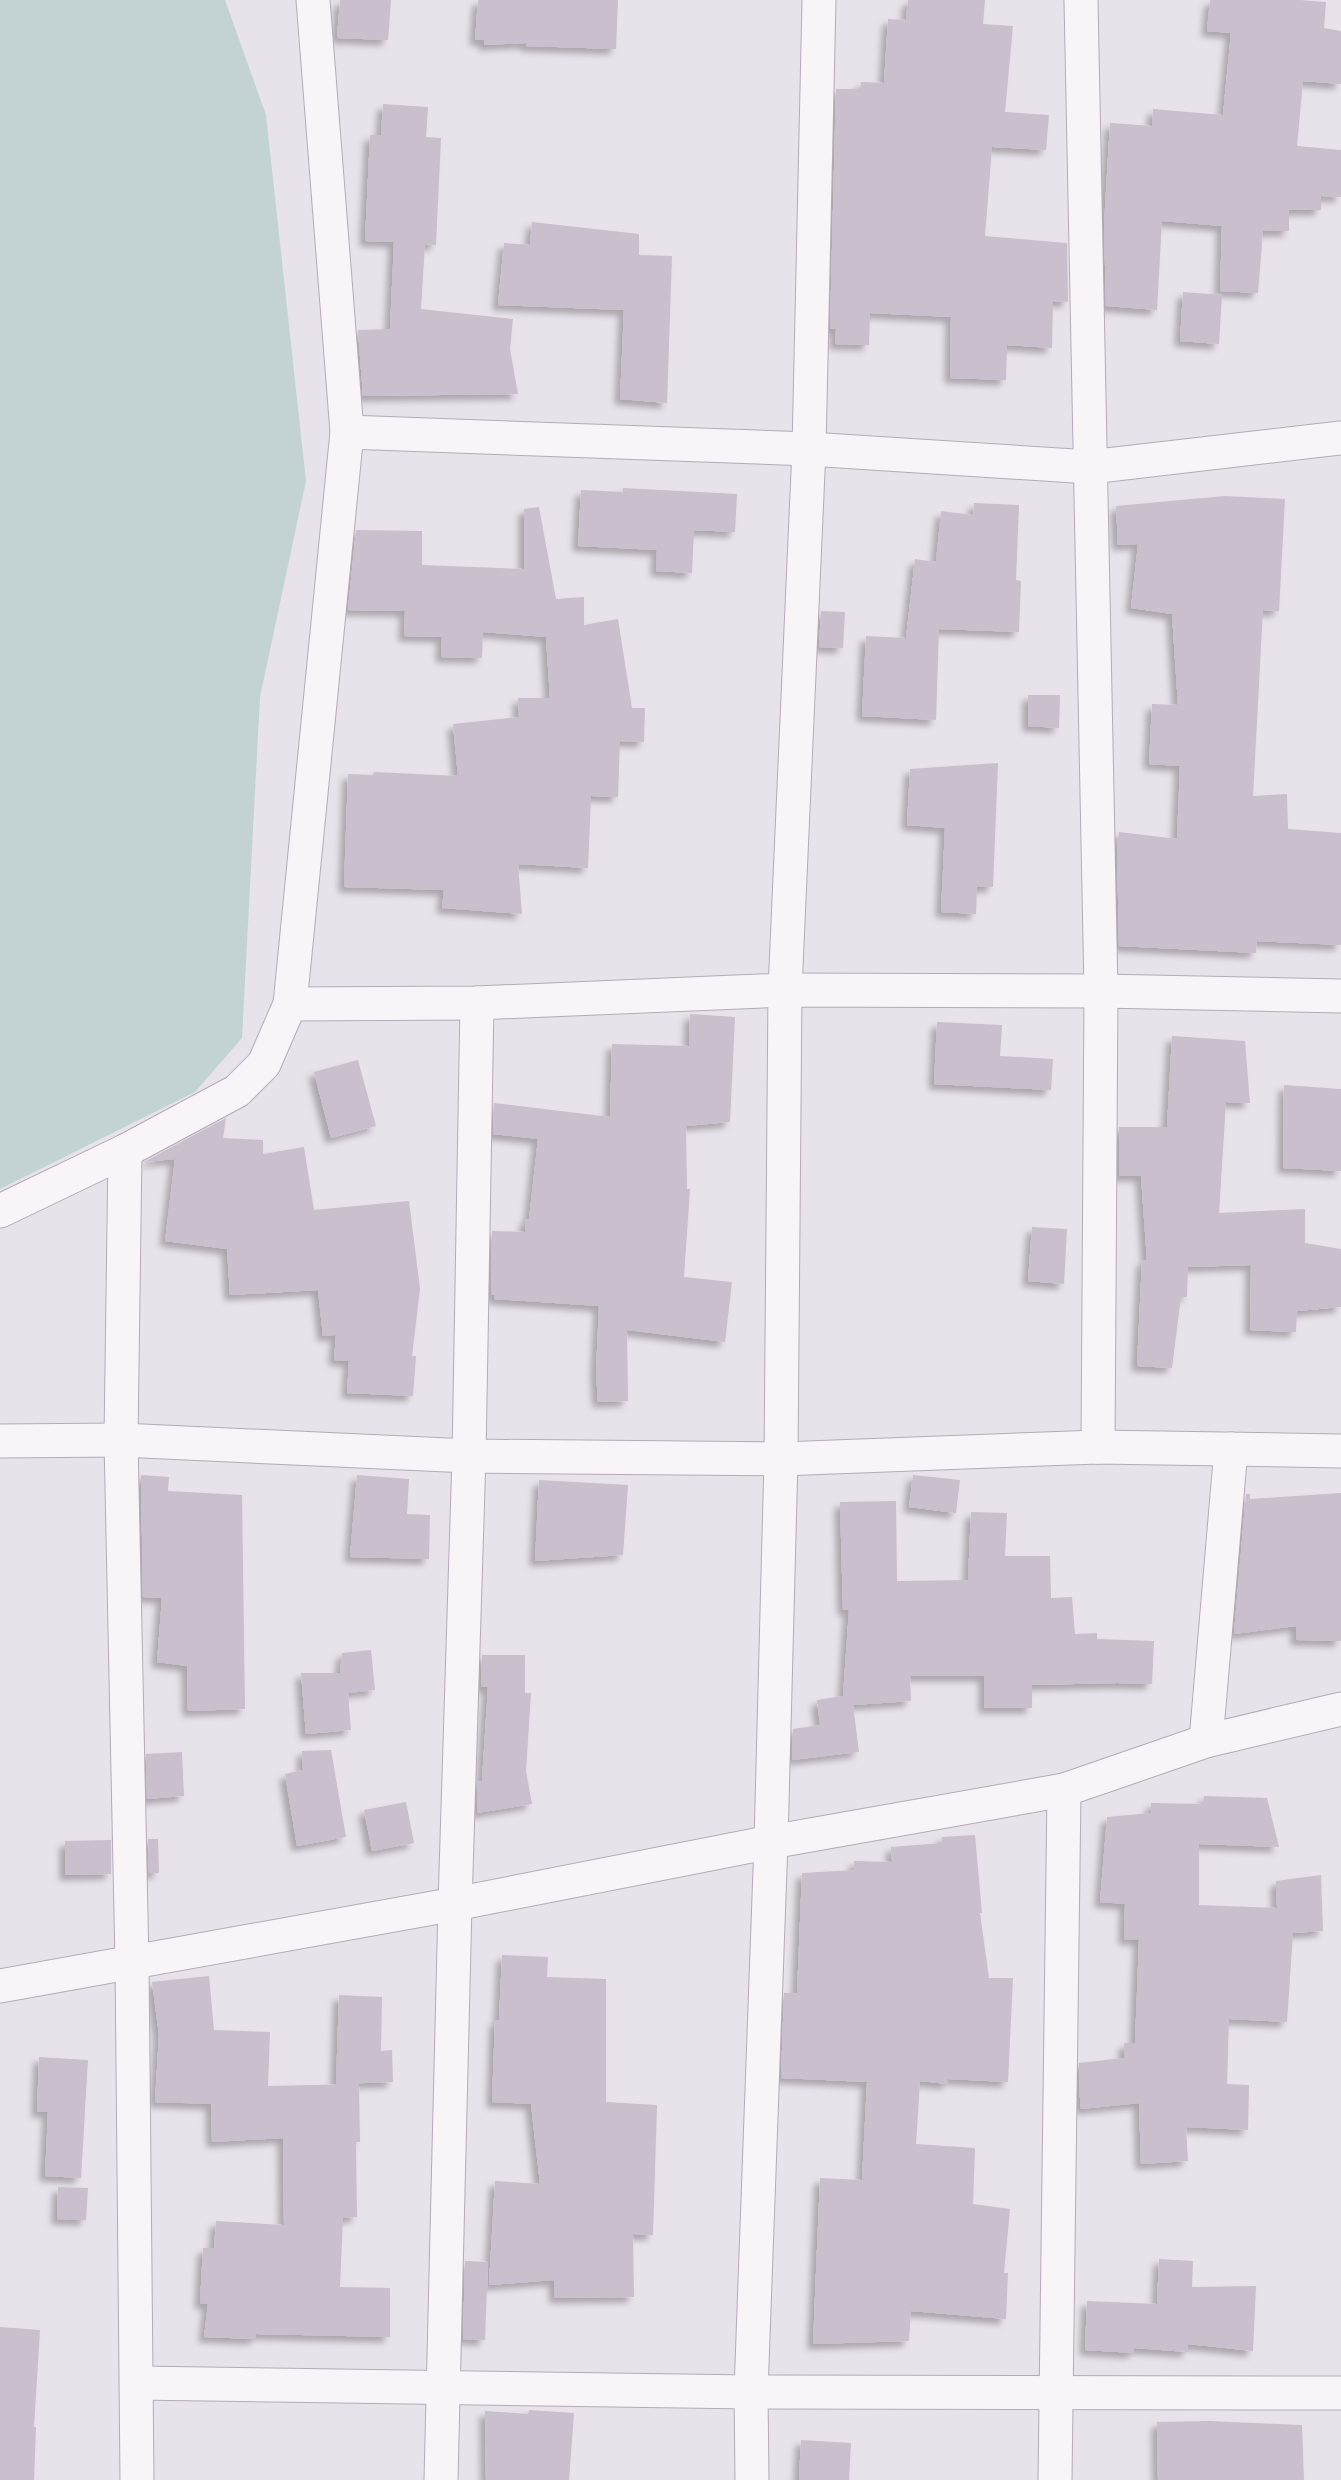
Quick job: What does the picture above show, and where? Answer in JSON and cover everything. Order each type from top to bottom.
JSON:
[{"type":"street","points":[[0,1211],[125,1151],[237,1091],[264,1064],[290,1004],[348,432],[313,0]]},
{"type":"street","points":[[752,2480],[751,2392],[771,1842],[781,1459],[785,990],[809,449],[819,0]]},
{"type":"street","points":[[1082,0],[1101,991],[1098,1447]]},
{"type":"street","points":[[348,432],[809,449],[1090,467],[1341,438]]},
{"type":"street","points":[[290,1004],[477,1003],[785,990],[1101,991],[1341,996]]},
{"type":"street","points":[[441,2480],[469,1456],[477,1003]]},
{"type":"street","points":[[125,1151],[121,1440],[132,1962],[137,2480]]},
{"type":"street","points":[[0,1441],[121,1440],[469,1456],[781,1459],[1098,1447],[1341,1451]]},
{"type":"street","points":[[1206,1741],[1231,1449]]},
{"type":"street","points":[[0,1986],[455,1904],[771,1842],[1064,1790],[1206,1741],[1341,1709]]},
{"type":"street","points":[[1055,2480],[1064,1790]]},
{"type":"street","points":[[137,2383],[751,2392],[1341,2393]]},
{"type":"shaded area","points":[[0,0],[225,0],[266,115],[306,481],[260,697],[242,1038],[195,1092],[0,1189]]},
{"type":"building","points":[[340,0],[391,0],[388,40],[337,38]]},
{"type":"building","points":[[478,0],[618,0],[616,49],[526,46],[527,43],[484,45],[484,40],[475,40]]},
{"type":"building","points":[[908,0],[985,0],[983,24],[1013,26],[1005,112],[1049,115],[1046,150],[992,147],[985,236],[1067,243],[1068,302],[1053,301],[1052,348],[1007,345],[1006,380],[950,378],[951,317],[870,313],[869,345],[835,344],[836,329],[830,329],[836,89],[861,89],[861,82],[884,83],[888,19],[906,20]]},
{"type":"building","points":[[1210,0],[1326,2],[1324,28],[1341,31],[1341,84],[1303,81],[1297,146],[1341,150],[1341,197],[1321,196],[1321,210],[1289,210],[1289,231],[1263,231],[1258,293],[1220,291],[1222,226],[1162,221],[1157,310],[1106,306],[1104,225],[1110,123],[1152,126],[1153,109],[1223,115],[1231,33],[1207,31]]},
{"type":"building","points":[[383,104],[428,107],[426,137],[441,138],[436,245],[425,244],[421,309],[513,319],[510,349],[518,394],[363,396],[358,330],[390,329],[394,242],[365,241],[370,135],[381,135]]},
{"type":"building","points":[[532,222],[639,234],[639,255],[672,256],[667,403],[620,399],[624,310],[498,305],[504,243],[530,245]]},
{"type":"building","points":[[1183,292],[1222,295],[1219,344],[1180,341]]},
{"type":"building","points":[[623,488],[737,494],[735,532],[694,530],[692,573],[656,571],[657,550],[578,546],[581,490],[623,492]]},
{"type":"building","points":[[1225,496],[1285,499],[1279,611],[1263,610],[1253,796],[1287,794],[1288,829],[1341,833],[1341,945],[1257,941],[1256,953],[1119,946],[1117,848],[1119,832],[1177,839],[1180,766],[1149,764],[1152,704],[1178,705],[1172,614],[1131,608],[1138,544],[1118,545],[1116,506]]},
{"type":"building","points":[[974,503],[1019,505],[1016,580],[1021,581],[1019,632],[939,629],[936,720],[862,716],[866,636],[906,638],[915,559],[936,562],[941,511],[973,515]]},
{"type":"building","points":[[539,507],[556,599],[584,597],[584,625],[618,619],[632,708],[645,708],[644,742],[620,741],[618,797],[591,796],[588,868],[518,864],[522,914],[442,908],[444,890],[344,887],[348,774],[373,775],[374,772],[458,776],[453,724],[519,717],[518,698],[550,698],[546,637],[483,632],[482,658],[441,657],[442,637],[404,636],[405,611],[348,610],[356,530],[422,531],[422,565],[524,569],[524,509]]},
{"type":"building","points":[[821,611],[845,612],[843,648],[819,647]]},
{"type":"building","points":[[1028,695],[1060,695],[1059,728],[1028,726]]},
{"type":"building","points":[[998,763],[993,887],[977,887],[976,914],[941,912],[945,828],[907,825],[910,769]]},
{"type":"building","points":[[690,1014],[735,1017],[730,1122],[686,1126],[687,1189],[690,1189],[684,1277],[732,1282],[725,1342],[627,1330],[628,1401],[598,1402],[596,1372],[599,1306],[494,1299],[495,1295],[491,1294],[492,1231],[525,1232],[525,1219],[529,1219],[538,1139],[493,1134],[494,1103],[610,1117],[612,1044],[689,1046]]},
{"type":"building","points":[[937,1022],[1002,1025],[1000,1056],[1053,1059],[1051,1090],[934,1084]]},
{"type":"building","points":[[1172,1036],[1245,1041],[1250,1103],[1226,1102],[1219,1213],[1305,1209],[1305,1243],[1341,1249],[1341,1307],[1297,1311],[1296,1332],[1250,1330],[1251,1265],[1188,1267],[1187,1297],[1181,1297],[1172,1368],[1137,1366],[1142,1260],[1147,1261],[1141,1176],[1119,1176],[1119,1127],[1167,1127]]},
{"type":"building","points":[[358,1060],[376,1126],[331,1138],[314,1072]]},
{"type":"building","points":[[1284,1085],[1341,1089],[1341,1171],[1283,1168]]},
{"type":"building","points":[[226,1118],[223,1138],[263,1140],[263,1154],[304,1147],[314,1210],[409,1201],[420,1289],[412,1356],[416,1356],[413,1396],[347,1393],[349,1361],[334,1360],[336,1335],[323,1336],[318,1290],[230,1295],[227,1249],[165,1241],[175,1159],[144,1162]]},
{"type":"building","points":[[1032,1227],[1067,1229],[1064,1284],[1028,1281]]},
{"type":"building","points":[[141,1475],[169,1477],[168,1491],[242,1495],[245,1709],[188,1711],[187,1666],[157,1662],[162,1598],[143,1597]]},
{"type":"building","points":[[357,1475],[409,1479],[407,1514],[430,1515],[429,1559],[350,1557]]},
{"type":"building","points":[[913,1475],[960,1480],[956,1513],[909,1507]]},
{"type":"building","points":[[539,1480],[628,1485],[623,1555],[535,1561]]},
{"type":"building","points":[[1341,1493],[1341,1641],[1296,1640],[1296,1626],[1234,1634],[1246,1494],[1250,1494],[1250,1499]]},
{"type":"building","points":[[896,1501],[897,1581],[968,1580],[971,1512],[1007,1513],[1005,1556],[1050,1556],[1051,1598],[1072,1597],[1075,1634],[1097,1633],[1097,1639],[1154,1641],[1152,1684],[1032,1685],[1032,1708],[984,1708],[984,1676],[910,1676],[911,1701],[853,1705],[859,1752],[792,1760],[793,1729],[820,1725],[817,1700],[843,1696],[849,1610],[843,1610],[840,1502]]},
{"type":"building","points":[[371,1650],[375,1690],[348,1693],[351,1730],[306,1734],[301,1673],[340,1673],[342,1653]]},
{"type":"building","points":[[482,1655],[525,1655],[525,1693],[531,1693],[526,1771],[532,1804],[477,1813],[478,1782],[482,1781],[488,1687],[481,1687]]},
{"type":"building","points":[[331,1750],[346,1837],[297,1846],[285,1774],[303,1770],[302,1751]]},
{"type":"building","points":[[182,1752],[184,1796],[147,1799],[146,1754]]},
{"type":"building","points":[[1204,1796],[1267,1798],[1279,1847],[1199,1844],[1199,1905],[1277,1908],[1276,1881],[1321,1875],[1323,1931],[1293,1933],[1287,2022],[1229,2019],[1227,2084],[1249,2085],[1248,2130],[1186,2127],[1188,2161],[1141,2164],[1139,2103],[1081,2109],[1079,2063],[1124,2058],[1124,2043],[1135,2043],[1139,1940],[1124,1939],[1125,1904],[1100,1902],[1107,1817],[1151,1813],[1151,1803],[1203,1804]]},
{"type":"building","points":[[406,1802],[414,1843],[372,1851],[364,1810]]},
{"type":"building","points":[[975,1835],[982,1913],[980,1913],[989,1978],[1013,1978],[1008,2082],[948,2079],[948,2084],[920,2081],[916,2144],[975,2148],[973,2204],[1010,2209],[1004,2273],[1008,2273],[1006,2319],[911,2311],[909,2341],[813,2344],[820,2178],[862,2180],[867,2082],[781,2078],[784,1993],[797,1993],[802,1873],[854,1870],[854,1861],[892,1862],[891,1847],[942,1843],[942,1837]]},
{"type":"building","points":[[148,1839],[158,1839],[159,1873],[149,1873]]},
{"type":"building","points":[[111,1840],[111,1874],[65,1875],[65,1841]]},
{"type":"building","points":[[502,1955],[548,1957],[547,1977],[606,1979],[606,2102],[657,2105],[653,2235],[633,2234],[634,2297],[555,2298],[554,2280],[489,2285],[495,2181],[540,2184],[531,2104],[492,2102],[495,2020],[499,2021]]},
{"type":"building","points":[[209,1976],[214,2030],[270,2032],[268,2086],[359,2084],[360,2142],[356,2142],[357,2217],[343,2218],[340,2287],[390,2288],[390,2337],[256,2334],[256,2339],[204,2337],[208,2304],[200,2303],[203,2248],[214,2248],[216,2221],[284,2225],[283,2138],[212,2142],[211,2104],[155,2102],[159,2035],[152,1982]]},
{"type":"building","points":[[339,1995],[382,1997],[381,2051],[392,2050],[393,2082],[336,2084]]},
{"type":"building","points":[[39,2057],[88,2060],[81,2178],[45,2176],[48,2112],[37,2112]]},
{"type":"building","points":[[58,2187],[88,2188],[86,2220],[57,2219]]},
{"type":"building","points":[[1159,2259],[1193,2261],[1192,2287],[1256,2286],[1253,2351],[1188,2344],[1188,2352],[1134,2348],[1134,2353],[1085,2350],[1087,2301],[1157,2304]]},
{"type":"building","points":[[465,2261],[488,2262],[485,2340],[463,2339]]},
{"type":"building","points":[[0,2327],[40,2330],[34,2427],[36,2427],[34,2480],[0,2480]]},
{"type":"building","points":[[529,2410],[574,2413],[569,2480],[486,2480],[485,2411],[528,2414]]},
{"type":"building","points":[[1209,2421],[1302,2425],[1304,2480],[1158,2480],[1157,2422]]},
{"type":"building","points":[[801,2440],[851,2443],[849,2480],[799,2480]]}]
